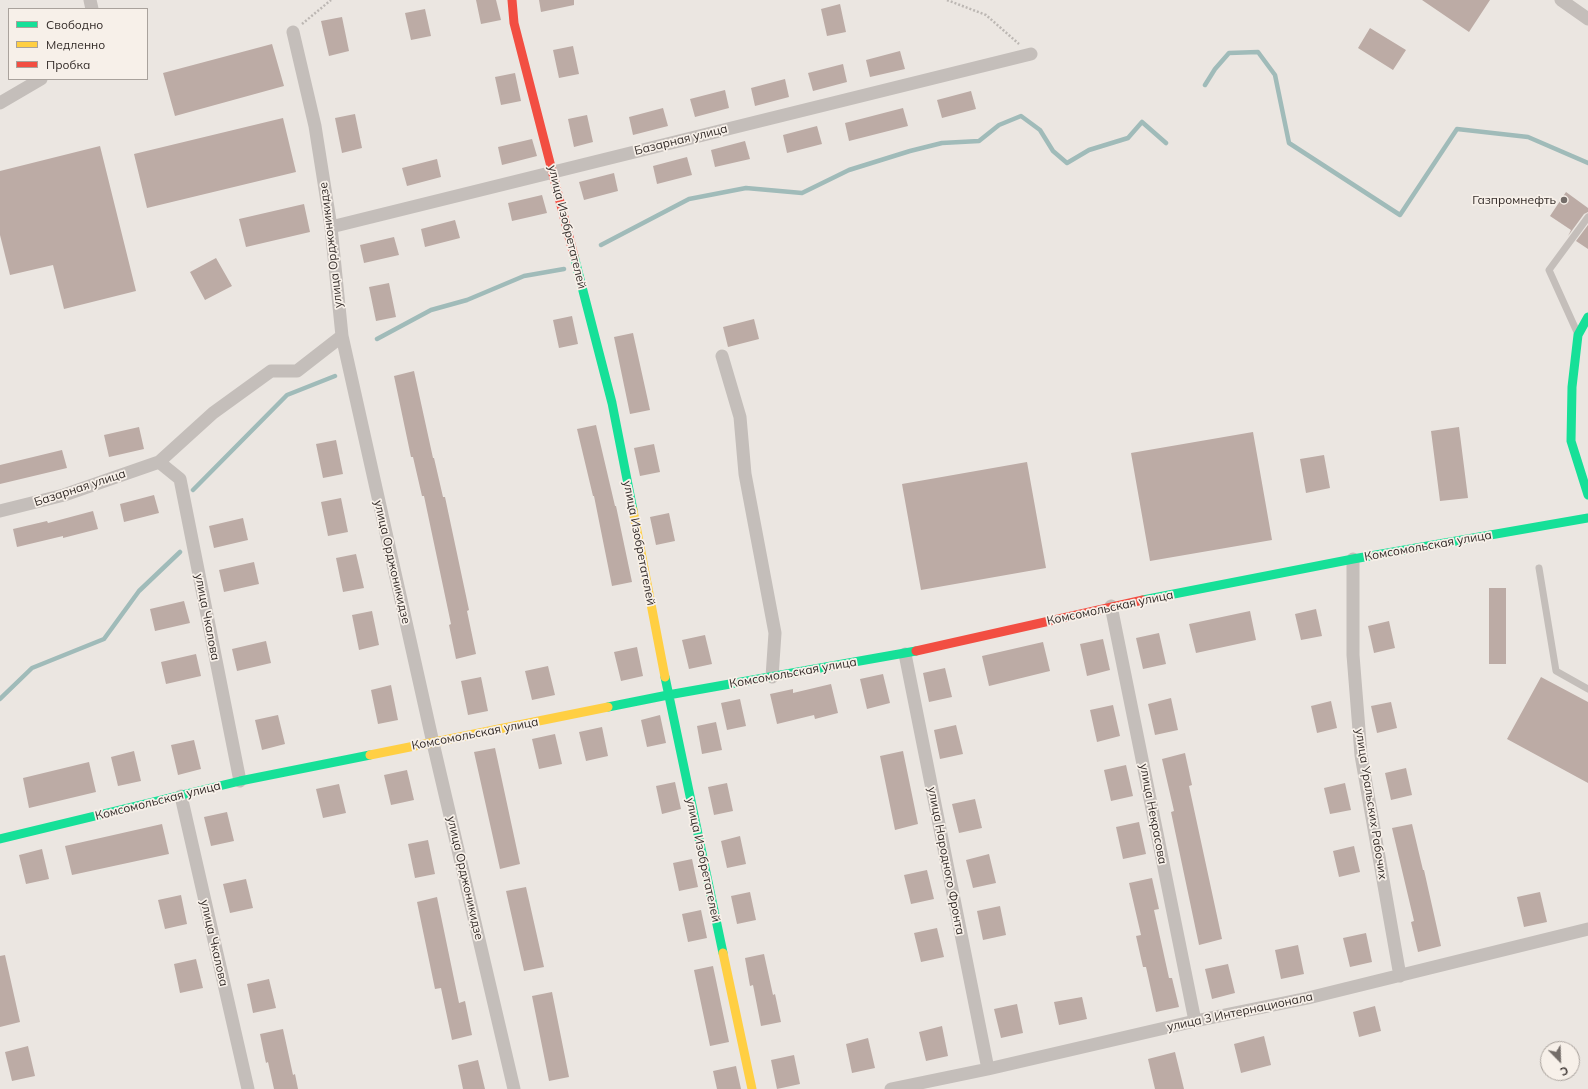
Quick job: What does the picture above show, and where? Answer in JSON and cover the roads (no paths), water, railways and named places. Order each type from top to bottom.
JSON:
[{"type":"street","name":"улица Изобретателей","points":[[512,0],[514,23],[612,403],[668,695],[752,1089]]},
{"type":"street","points":[[1561,0],[1588,19]]},
{"type":"street","name":"улица Орджоникидзе","points":[[293,32],[315,126],[331,227],[342,336],[433,743],[514,1089]]},
{"type":"street","name":"Базарная улица","points":[[331,227],[1032,54]]},
{"type":"street","points":[[0,103],[39,80]]},
{"type":"street","points":[[1588,317],[1578,335],[1572,387],[1571,441],[1588,495]]},
{"type":"street","points":[[159,462],[213,413],[271,371],[297,371],[342,336]]},
{"type":"street","points":[[722,356],[740,417],[745,474],[775,633],[772,677]]},
{"type":"street","name":"Базарная улица","points":[[0,511],[64,495],[159,462]]},
{"type":"street","name":"улица Чкалова","points":[[159,462],[180,480],[240,781]]},
{"type":"street","name":"Комсомольская улица","points":[[0,839],[240,781],[668,695],[904,654],[1111,606],[1353,559],[1588,518]]},
{"type":"street","name":"улица Уральских Рабочих","points":[[1353,559],[1353,654],[1361,755],[1400,976]]},
{"type":"street","name":"улица Некрасова","points":[[1111,606],[1195,1021]]},
{"type":"street","name":"улица Народного Фронта","points":[[904,654],[988,1069]]},
{"type":"street","name":"улица Чкалова","points":[[181,796],[248,1089]]},
{"type":"street","name":"улица 3 Интернационала","points":[[891,1089],[988,1069],[1195,1021],[1308,998],[1588,929]]},
{"type":"lane","points":[[1578,335],[1549,270],[1588,217]]},
{"type":"lane","points":[[1539,568],[1556,671],[1588,689]]},
{"type":"waterway","points":[[1205,85],[1215,69],[1229,53],[1258,52],[1275,75],[1289,143],[1400,215],[1457,129],[1528,137],[1588,163]]},
{"type":"waterway","points":[[601,245],[689,199],[746,188],[802,193],[849,170],[910,151],[942,143],[979,141],[999,125],[1021,116],[1040,130],[1053,151],[1067,163],[1089,150],[1128,138],[1142,122],[1166,143]]},
{"type":"waterway","points":[[377,339],[431,310],[467,300],[524,276],[564,269]]},
{"type":"waterway","points":[[193,490],[287,395],[335,376]]},
{"type":"waterway","points":[[0,699],[32,668],[104,639],[139,591],[180,552]]},
{"type":"place","name":"Газпромнефть","points":[[1564,200]]}]
